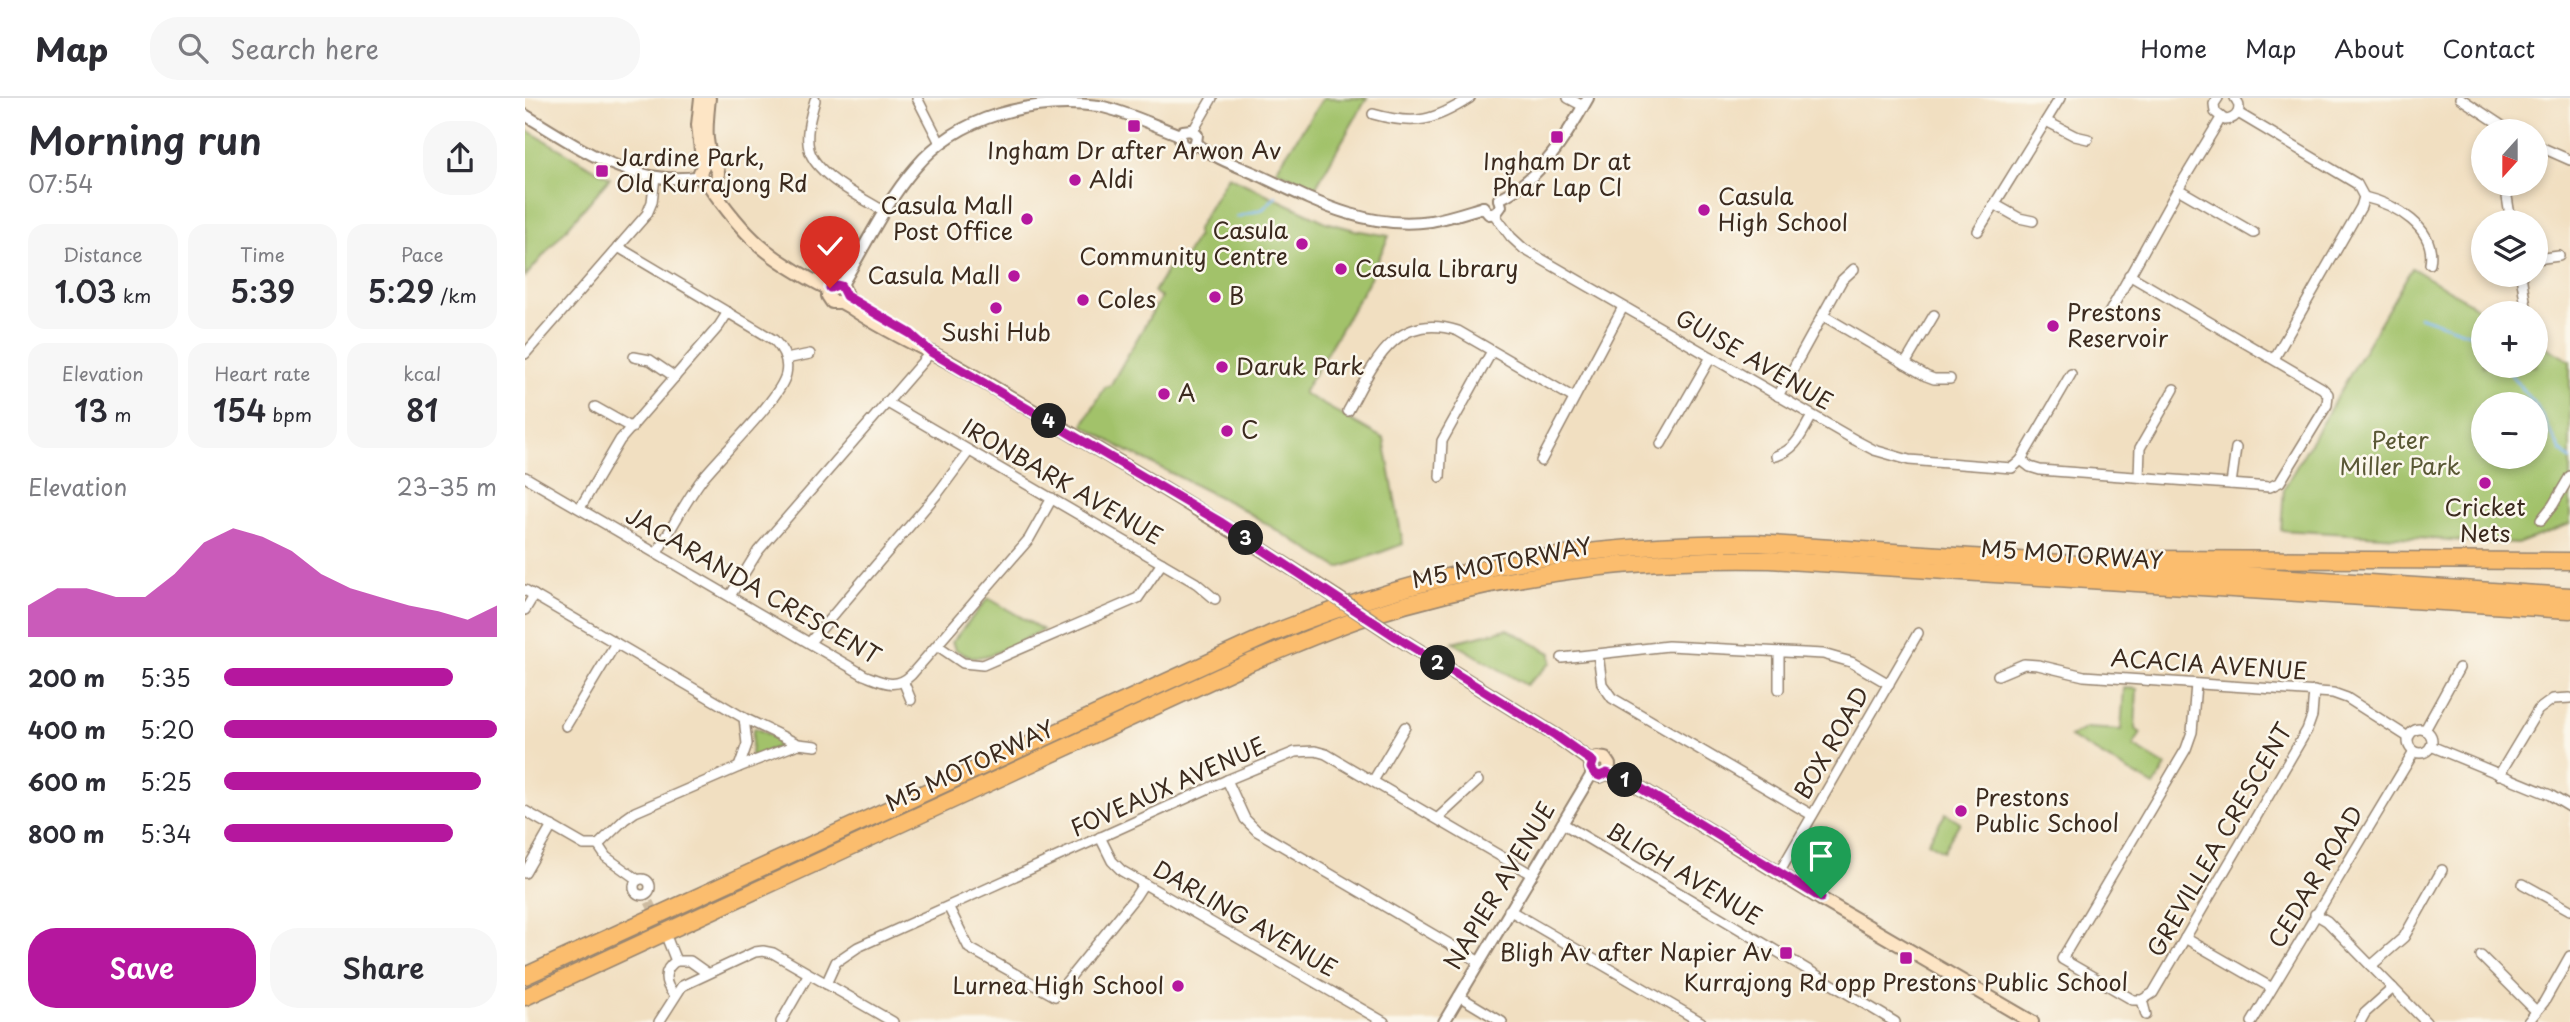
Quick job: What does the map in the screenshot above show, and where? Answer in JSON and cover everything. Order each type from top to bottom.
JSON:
[{"type":"highway","name":"M5 MOTORWAY","points":[[525,976],[1233,651],[1325,612],[1380,594],[1491,566],[1574,552],[1756,543],[2570,596]]},
{"type":"highway","points":[[2288,561],[2533,555],[2570,551]]},
{"type":"highway","points":[[1932,553],[2288,561],[2570,561]]},
{"type":"highway","name":"M5 MOTORWAY","points":[[525,997],[1251,662],[1365,617],[1447,594],[1521,578],[1622,564],[1716,559],[1770,560],[2570,610]]},
{"type":"main road","points":[[701,98],[698,125],[708,174],[739,226],[769,255],[839,294],[906,341],[931,352],[1222,523],[1395,636],[1555,735],[1593,767],[1597,758],[1605,759],[1609,765],[1607,773],[1629,781],[2032,1022]]},
{"type":"main road","points":[[708,174],[706,142],[709,98]]},
{"type":"street","points":[[917,98],[940,143]]},
{"type":"street","points":[[1193,131],[1212,98]]},
{"type":"street","points":[[1373,114],[1407,122],[1425,120],[1454,110],[1470,98]]},
{"type":"street","points":[[1499,199],[1549,159],[1586,102],[1568,98]]},
{"type":"street","points":[[1978,231],[2060,98]]},
{"type":"street","points":[[2215,99],[2215,112],[2221,118],[2229,120],[2238,113],[2239,104],[2235,98]]},
{"type":"street","points":[[2459,98],[2491,119]]},
{"type":"street","points":[[815,100],[808,129],[809,150],[828,176],[885,212]]},
{"type":"street","points":[[839,294],[885,212],[913,170],[940,143],[971,123],[1015,107],[1052,103],[1086,104],[1113,109],[1180,135]]},
{"type":"street","points":[[2238,113],[2357,184],[2364,197],[2361,207],[2274,359]]},
{"type":"street","points":[[525,115],[610,164],[638,175],[684,179],[708,174]]},
{"type":"street","points":[[2108,315],[2178,188],[2221,118]]},
{"type":"street","points":[[2046,121],[2075,136],[2088,139]]},
{"type":"street","points":[[1185,130],[1193,131],[1197,135],[1196,143],[1191,147],[1184,146],[1179,141],[1180,135],[1185,130]]},
{"type":"street","points":[[1196,143],[1223,159],[1351,216],[1384,222],[1430,221],[1483,207]]},
{"type":"street","points":[[2548,150],[2570,160]]},
{"type":"street","points":[[525,354],[650,208],[655,177]]},
{"type":"street","points":[[2178,188],[2254,233]]},
{"type":"street","points":[[1483,207],[1487,197],[1494,196],[1499,199]]},
{"type":"street","points":[[2364,197],[2374,199],[2413,220],[2426,234],[2433,250],[2430,264]]},
{"type":"street","points":[[1483,207],[1487,213],[1494,214],[1500,209],[1499,199]]},
{"type":"street","points":[[1996,205],[2019,218],[2033,221]]},
{"type":"street","name":"GUISE AVENUE","points":[[1494,214],[1524,249],[1874,450],[1909,460],[2005,469],[2012,468],[2021,460]]},
{"type":"street","points":[[618,247],[774,340],[781,347],[786,359],[786,374],[782,383],[768,404],[703,478],[657,553]]},
{"type":"street","points":[[2548,258],[2559,256]]},
{"type":"street","points":[[1778,396],[1842,280],[1854,269]]},
{"type":"street","points":[[2071,374],[2021,460],[2030,467],[2040,470],[2276,486],[2327,405],[2327,391],[2129,275]]},
{"type":"street","points":[[1541,461],[1623,307]]},
{"type":"street","points":[[580,508],[605,462],[728,312]]},
{"type":"street","points":[[1905,364],[1934,315]]},
{"type":"street","points":[[1823,316],[1934,379],[1950,379]]},
{"type":"street","points":[[1347,411],[1390,343],[1408,331],[1439,326],[1458,331],[1574,397]]},
{"type":"street","points":[[1440,477],[1442,441],[1492,351]]},
{"type":"street","points":[[730,596],[758,551],[931,352]]},
{"type":"street","points":[[786,359],[810,354]]},
{"type":"street","points":[[635,357],[650,360],[675,377]]},
{"type":"street","points":[[1661,444],[1711,357]]},
{"type":"street","points":[[2139,477],[2140,448],[2174,389]]},
{"type":"street","name":"IRONBARK AVENUE","points":[[887,402],[1204,587],[1215,599]]},
{"type":"street","points":[[595,407],[632,428]]},
{"type":"street","points":[[1776,456],[1794,447],[1812,416]]},
{"type":"street","points":[[2231,484],[2236,448]]},
{"type":"street","points":[[810,642],[937,493],[969,451]]},
{"type":"street","points":[[2540,520],[2553,505],[2570,476]]},
{"type":"street","name":"JACARANDA CRESCENT","points":[[525,477],[864,675],[888,684],[904,683]]},
{"type":"street","points":[[911,700],[904,683],[1029,539],[1052,498]]},
{"type":"street","points":[[938,646],[963,663],[983,665],[1138,598],[1162,562]]},
{"type":"street","points":[[525,610],[529,592],[744,718],[798,744],[816,746]]},
{"type":"street","name":"BOX ROAD","points":[[1779,873],[1918,634]]},
{"type":"street","points":[[566,726],[616,643]]},
{"type":"street","points":[[1562,658],[1668,646],[1779,652],[1841,657],[1889,684]]},
{"type":"street","points":[[1779,652],[1779,688]]},
{"type":"street","points":[[1598,654],[1602,684],[1615,701],[1812,815]]},
{"type":"street","name":"ACACIA AVENUE","points":[[1998,675],[2024,664],[2084,676],[2314,691],[2347,698],[2409,737]]},
{"type":"street","points":[[2425,730],[2459,668]]},
{"type":"street","points":[[2146,1015],[2143,1000],[2129,999],[2062,959],[2186,749],[2192,732],[2196,684]]},
{"type":"street","name":"GREVILLEA CRESCENT","points":[[2143,1000],[2153,993],[2307,730],[2311,720],[2314,691]]},
{"type":"street","points":[[2499,775],[2537,710],[2553,699],[2570,698]]},
{"type":"street","points":[[739,766],[747,744],[744,718]]},
{"type":"street","points":[[1373,781],[1405,727]]},
{"type":"street","points":[[2417,729],[2425,730],[2431,735],[2431,746],[2422,753],[2414,752],[2409,747],[2409,737],[2417,729]]},
{"type":"street","points":[[525,811],[584,845],[598,845],[635,812],[739,766],[798,744]]},
{"type":"street","points":[[2431,746],[2550,795],[2570,807]]},
{"type":"street","name":"FOVEAUX AVENUE","points":[[826,985],[836,962],[858,947],[1227,780],[1295,752],[1315,751],[1326,754],[1531,874]]},
{"type":"street","name":"CEDAR ROAD","points":[[2252,1022],[2414,752]]},
{"type":"street","name":"NAPIER AVENUE","points":[[1444,1022],[1593,767]]},
{"type":"street","points":[[1227,780],[1245,819],[1257,831],[1478,961]]},
{"type":"street","points":[[1437,818],[1478,781]]},
{"type":"street","name":"BLIGH AVENUE","points":[[1562,823],[1895,1022]]},
{"type":"street","points":[[525,873],[552,826]]},
{"type":"street","name":"DARLING AVENUE","points":[[1100,837],[1116,867],[1384,1022]]},
{"type":"street","points":[[598,845],[605,857],[638,880],[644,879],[649,883],[647,898]]},
{"type":"street","points":[[2372,965],[2404,937],[2442,870]]},
{"type":"street","points":[[949,908],[969,948],[1055,996],[1144,883]]},
{"type":"street","points":[[2523,884],[2570,911]]},
{"type":"street","points":[[1509,910],[1701,1022]]},
{"type":"street","points":[[2315,914],[2327,921],[2427,1022]]},
{"type":"street","points":[[2185,937],[2272,988]]},
{"type":"street","points":[[668,941],[676,961]]},
{"type":"street","points":[[659,1022],[674,995],[686,983],[763,950],[773,953],[893,1022]]},
{"type":"street","points":[[2481,956],[2536,1012]]},
{"type":"street","points":[[2528,1022],[2570,956]]},
{"type":"street","points":[[674,995],[666,978],[669,967],[676,961],[690,961],[707,973]]},
{"type":"street","points":[[781,1022],[808,975]]},
{"type":"street","points":[[2360,1022],[2365,1013],[2393,988]]},
{"type":"street","points":[[1459,996],[1502,1022]]},
{"type":"green space","points":[[1323,98],[1367,98],[1315,188],[1276,170]]},
{"type":"green space","points":[[525,129],[610,178],[525,277]]},
{"type":"green space","points":[[1228,176],[1326,222],[1389,236],[1367,284],[1303,393],[1384,439],[1403,544],[1339,568],[1237,506],[1127,451],[1083,425],[1105,387],[1110,386],[1161,297],[1154,292],[1172,261],[1180,265],[1197,236],[1197,229]]},
{"type":"green space","name":"Peter Miller Park","points":[[2412,268],[2471,303],[2471,378],[2548,378],[2548,348],[2570,361],[2570,524],[2517,544],[2281,530],[2284,488]]},
{"type":"green space","points":[[988,598],[1043,630],[991,654],[972,657],[960,652],[952,642]]},
{"type":"green space","points":[[1507,629],[1551,653],[1551,663],[1526,685],[1453,642]]},
{"type":"green space","points":[[2124,688],[2137,689],[2135,729],[2141,733],[2133,746],[2166,766],[2154,786],[2070,737],[2086,728],[2121,730]]},
{"type":"green space","points":[[755,728],[785,744],[753,757],[751,755]]},
{"type":"green space","points":[[1946,813],[1960,822],[1943,851],[1928,842]]},
{"type":"waterway","points":[[1237,217],[1263,209],[1276,196]]},
{"type":"waterway","points":[[2419,316],[2471,334]]},
{"type":"waterway","points":[[2513,378],[2525,392]]},
{"type":"waterway","points":[[2548,427],[2561,451],[2570,460]]},
{"type":"tunnel","points":[[649,902],[666,936]]},
{"type":"place","name":"Ingham Dr after Arwon Av","points":[[1134,126]]},
{"type":"place","name":"Ingham Dr at Phar Lap Cl","points":[[1557,137]]},
{"type":"place","name":"Jardine Park, Old Kurrajong Rd","points":[[602,171]]},
{"type":"place","name":"Aldi","points":[[1075,180]]},
{"type":"place","name":"Casula High School","points":[[1704,210]]},
{"type":"place","name":"Casula Mall Post Office","points":[[1027,219]]},
{"type":"place","name":"Casula Community Centre","points":[[1302,244]]},
{"type":"place","name":"Casula Library","points":[[1341,269]]},
{"type":"place","name":"Casula Mall","points":[[1014,276]]},
{"type":"place","name":"B","points":[[1215,297]]},
{"type":"place","name":"Coles","points":[[1083,300]]},
{"type":"place","name":"Sushi Hub","points":[[996,308]]},
{"type":"place","name":"Prestons Reservoir","points":[[2053,326]]},
{"type":"place","name":"Daruk Park","points":[[1222,367]]},
{"type":"place","name":"A","points":[[1164,394]]},
{"type":"place","name":"C","points":[[1227,431]]},
{"type":"place","name":"Cricket Nets","points":[[2485,483]]},
{"type":"place","name":"Prestons Public School","points":[[1961,811]]},
{"type":"place","name":"Bligh Av after Napier Av","points":[[1786,953]]},
{"type":"place","name":"Kurrajong Rd opp Prestons Public School","points":[[1906,958]]},
{"type":"place","name":"Lurnea High School","points":[[1178,986]]},
{"type":"route","points":[[830,288],[841,286],[846,296],[911,334],[931,352],[1222,523],[1395,636],[1555,735],[1593,762],[1591,768],[1595,774],[1600,776],[1607,773],[1629,781],[1821,898]]}]
